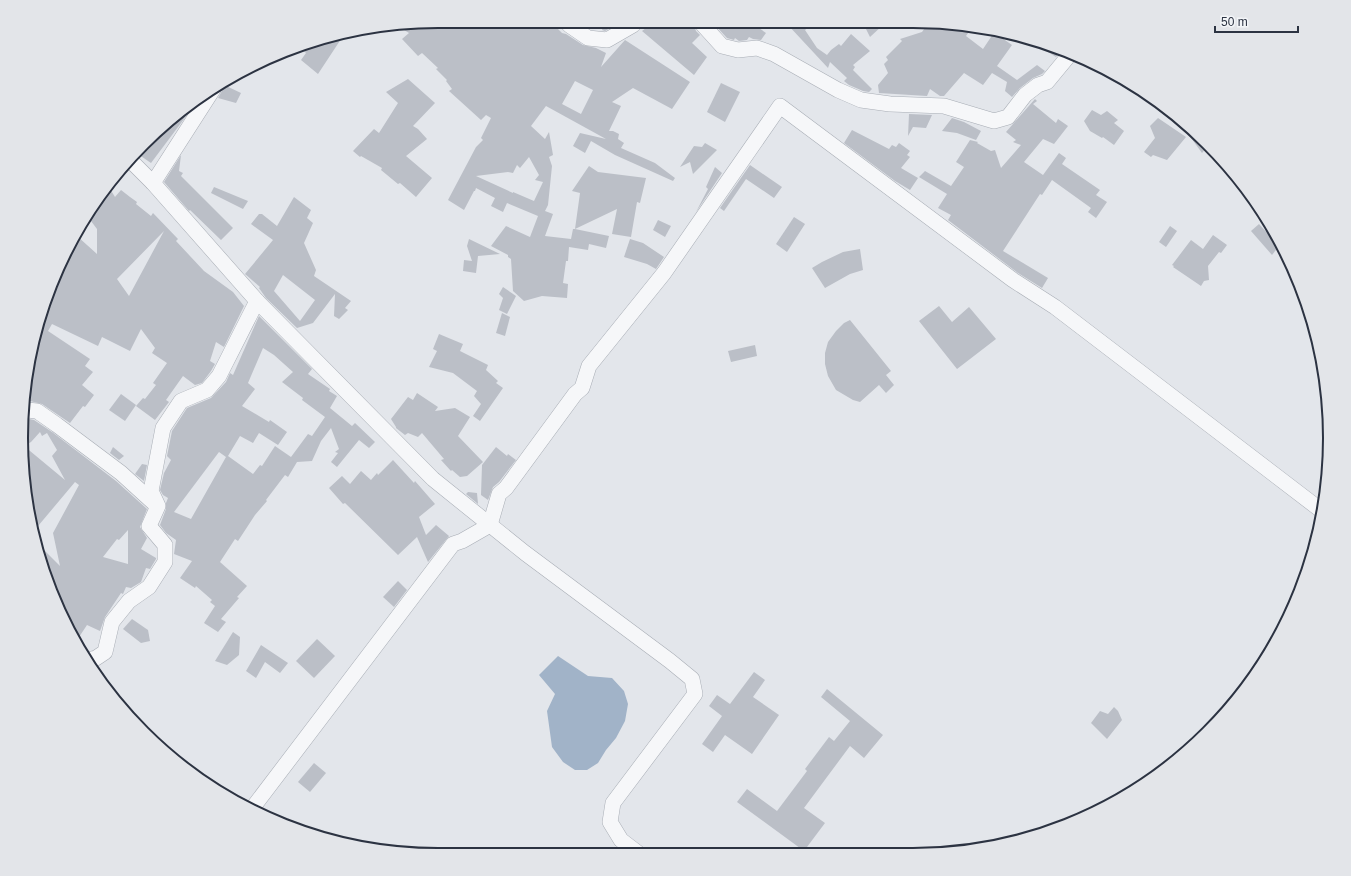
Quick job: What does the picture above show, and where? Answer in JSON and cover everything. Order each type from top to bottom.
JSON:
[{"type":"street","points":[[574,28],[588,38],[607,40],[627,28]]},
{"type":"street","points":[[706,28],[722,46],[738,50],[757,48],[774,54],[838,90],[862,100],[890,104],[944,106],[994,121],[1008,117],[1025,95],[1038,85],[1047,82],[1067,58]]},
{"type":"street","points":[[153,183],[207,99]]},
{"type":"street","points":[[255,805],[453,544],[462,541],[490,524],[499,494],[506,488],[582,388],[589,366],[664,273],[780,106],[1013,280],[1055,307],[1317,507]]},
{"type":"street","points":[[134,164],[153,183],[257,301],[433,479],[525,553],[692,679],[695,694],[613,803],[610,822],[621,840],[631,848]]},
{"type":"street","points":[[93,659],[105,652],[112,622],[129,601],[149,587],[165,562],[165,545],[149,526],[158,506],[151,491],[162,428],[181,402],[207,390],[219,376],[257,301]]},
{"type":"street","points":[[29,410],[37,411],[57,425],[121,473],[158,506]]},
{"type":"water","points":[[558,656],[588,676],[612,678],[624,691],[628,704],[625,721],[616,738],[598,763],[587,770],[575,770],[563,762],[552,747],[547,711],[555,694],[539,675]]},
{"type":"building","points":[[557,28],[562,33],[583,45],[596,48],[606,53],[601,67],[625,40],[690,82],[672,109],[633,88],[612,102],[621,106],[609,131],[619,134],[618,139],[624,143],[621,148],[655,163],[675,178],[673,181],[615,155],[591,141],[585,153],[573,146],[580,133],[606,139],[546,106],[531,126],[545,139],[549,132],[553,155],[549,157],[552,166],[548,205],[545,211],[553,214],[545,236],[571,239],[573,229],[575,229],[609,236],[606,248],[589,244],[588,250],[569,247],[568,261],[566,261],[563,283],[568,284],[567,298],[542,296],[524,301],[513,291],[511,259],[508,255],[491,246],[506,226],[530,237],[538,216],[507,203],[503,212],[491,206],[495,198],[476,188],[464,210],[448,200],[476,147],[483,140],[481,138],[491,118],[486,115],[481,120],[449,91],[452,89],[446,81],[447,80],[436,69],[438,68],[422,53],[418,56],[402,39],[409,33],[404,30],[411,29]],"holes":[[[575,81],[593,90],[581,114],[562,104]],[[529,157],[539,175],[535,180],[543,182],[534,201],[476,176],[508,172],[513,173],[517,165],[520,168]]]},
{"type":"building","points":[[603,28],[610,28],[605,31],[602,30]]},
{"type":"building","points":[[646,28],[695,28],[700,35],[692,43],[707,57],[694,75],[642,31]]},
{"type":"building","points":[[718,28],[759,28],[766,33],[761,40],[749,37],[747,40],[739,41],[735,38],[734,40],[727,38]]},
{"type":"building","points":[[791,28],[807,28],[805,30],[817,48],[827,55],[839,44],[841,46],[851,34],[870,51],[853,65],[855,67],[853,70],[872,89],[869,92],[863,91],[849,85],[844,81],[847,78],[830,62],[828,68]]},
{"type":"building","points":[[866,28],[880,28],[870,37]]},
{"type":"building","points":[[925,28],[969,32],[966,36],[983,49],[992,36],[1002,38],[1012,45],[997,66],[1017,80],[1037,65],[1045,71],[1020,88],[1012,97],[1005,91],[1007,82],[992,73],[983,85],[964,73],[944,96],[940,96],[930,89],[927,96],[879,93],[878,85],[888,73],[884,64],[888,60],[886,57],[902,41],[900,39],[922,32]]},
{"type":"building","points":[[340,40],[318,74],[301,60],[306,53],[304,51]]},
{"type":"building","points":[[1044,50],[1058,55],[1056,57]]},
{"type":"building","points":[[408,79],[435,103],[413,126],[418,129],[427,139],[406,156],[432,178],[416,197],[400,183],[398,184],[381,170],[382,168],[361,156],[360,157],[353,151],[374,129],[379,133],[398,103],[386,92]]},
{"type":"building","points":[[721,83],[740,92],[725,122],[707,112]]},
{"type":"building","points":[[227,86],[241,93],[236,103],[218,98],[223,89]]},
{"type":"building","points":[[1035,99],[1037,101],[1033,104],[1056,123],[1058,119],[1068,126],[1054,144],[1043,139],[1024,162],[1043,175],[1059,153],[1066,158],[1062,164],[1100,190],[1096,195],[1107,202],[1096,218],[1088,212],[1091,208],[1052,180],[1042,195],[1040,194],[1003,251],[1048,278],[1042,288],[1018,273],[948,220],[951,215],[938,208],[947,194],[919,177],[925,171],[951,186],[964,167],[956,162],[970,140],[978,142],[977,143],[991,151],[995,150],[1001,168],[1021,145],[1013,142],[1016,140],[1006,132]]},
{"type":"building","points":[[1092,110],[1101,115],[1107,111],[1118,120],[1114,123],[1124,131],[1114,145],[1103,137],[1102,138],[1090,131],[1084,121]]},
{"type":"building","points":[[188,113],[184,119],[151,163],[141,156]]},
{"type":"building","points":[[909,114],[932,115],[926,128],[913,127],[908,136]]},
{"type":"building","points":[[952,118],[964,122],[981,131],[976,140],[957,133],[942,131]]},
{"type":"building","points":[[1158,118],[1186,137],[1167,160],[1153,155],[1151,157],[1144,152],[1155,138],[1150,126]]},
{"type":"building","points":[[852,130],[889,149],[892,145],[896,147],[899,143],[910,151],[907,155],[910,157],[901,168],[918,178],[910,190],[895,181],[844,143]]},
{"type":"building","points":[[1190,136],[1205,150],[1202,153]]},
{"type":"building","points":[[705,143],[717,150],[693,174],[690,162],[680,167],[694,146],[702,147]]},
{"type":"building","points":[[181,155],[179,171],[183,173],[181,176],[233,228],[221,240],[190,210],[189,211],[164,182]]},
{"type":"building","points":[[750,165],[782,187],[774,198],[746,179],[724,211],[720,208]]},
{"type":"building","points":[[589,166],[598,172],[646,178],[640,203],[637,202],[631,237],[612,234],[617,209],[575,229],[580,193],[572,191]]},
{"type":"building","points":[[715,167],[722,173],[696,212],[708,189],[706,187]]},
{"type":"building","points":[[214,187],[248,201],[243,209],[211,193]]},
{"type":"building","points":[[121,190],[137,202],[136,204],[151,216],[153,213],[178,239],[176,241],[204,271],[233,292],[244,306],[224,347],[216,342],[210,361],[215,364],[202,383],[195,385],[183,376],[166,400],[169,402],[155,420],[136,406],[143,398],[145,399],[156,385],[153,383],[167,363],[152,353],[155,348],[141,329],[130,351],[102,337],[98,346],[52,324],[48,331],[90,359],[85,366],[93,372],[82,385],[94,395],[70,423],[42,404],[30,401],[36,358],[42,332],[59,281],[80,239],[97,254],[97,229],[91,220],[97,210],[111,191],[115,197]],"holes":[[[164,231],[129,296],[117,279]]]},
{"type":"building","points":[[294,197],[311,210],[307,218],[313,223],[304,243],[316,270],[314,276],[351,301],[345,308],[348,310],[339,319],[334,316],[335,294],[313,323],[297,328],[266,298],[259,288],[260,287],[245,274],[273,240],[251,224],[259,214],[262,214],[277,226]],"holes":[[[283,275],[315,300],[300,321],[274,291]]]},
{"type":"building","points":[[794,217],[805,224],[787,252],[776,244]]},
{"type":"building","points":[[658,220],[671,226],[665,237],[653,230]]},
{"type":"building","points":[[1259,224],[1269,235],[1277,249],[1272,255],[1251,231]]},
{"type":"building","points":[[1170,226],[1177,231],[1166,247],[1159,242]]},
{"type":"building","points":[[1213,235],[1227,245],[1221,253],[1219,252],[1208,266],[1209,280],[1204,281],[1201,286],[1172,265],[1191,240],[1203,249]]},
{"type":"building","points":[[469,239],[500,254],[478,256],[476,273],[463,271],[464,260],[472,261],[467,246]]},
{"type":"building","points":[[630,239],[643,243],[664,257],[656,269],[647,264],[624,257]]},
{"type":"building","points":[[860,249],[863,270],[850,274],[825,288],[812,268],[843,252]]},
{"type":"building","points":[[503,287],[516,296],[507,314],[499,310],[503,298],[499,294]]},
{"type":"building","points":[[939,306],[952,322],[969,307],[996,339],[957,369],[919,321]]},
{"type":"building","points":[[502,313],[510,317],[505,336],[496,333]]},
{"type":"building","points":[[259,316],[312,369],[308,374],[330,389],[329,391],[337,396],[330,408],[352,426],[355,423],[375,442],[369,448],[359,440],[337,467],[331,462],[338,453],[335,452],[339,449],[331,428],[321,441],[312,461],[297,462],[288,477],[285,475],[255,515],[238,541],[235,539],[220,562],[247,586],[221,619],[226,622],[218,632],[204,623],[215,606],[210,602],[212,600],[196,586],[195,588],[180,578],[192,561],[174,554],[176,540],[166,533],[160,525],[166,509],[168,498],[163,495],[160,490],[164,473],[171,460],[167,456],[172,431],[187,408],[211,398],[226,382],[230,373],[233,375]],"holes":[[[263,348],[274,355],[293,372],[282,382],[303,398],[302,400],[325,417],[312,436],[308,434],[291,457],[275,446],[262,466],[260,465],[253,474],[228,456],[240,436],[253,443],[259,433],[278,445],[287,432],[270,420],[269,422],[242,406],[255,389],[248,383]],[[219,452],[226,457],[191,519],[174,512]]]},
{"type":"building","points":[[850,320],[891,371],[886,375],[894,385],[886,393],[879,385],[860,402],[853,400],[836,390],[828,376],[825,364],[825,353],[828,342],[844,323]]},
{"type":"building","points":[[439,334],[463,344],[460,351],[488,365],[486,370],[498,381],[496,383],[503,388],[480,421],[473,416],[481,404],[474,396],[477,391],[453,373],[429,367],[437,351],[433,349]]},
{"type":"building","points":[[755,345],[757,356],[731,362],[728,351]]},
{"type":"building","points":[[417,393],[438,407],[435,411],[455,408],[470,417],[458,436],[483,462],[467,476],[460,477],[452,470],[451,471],[441,460],[444,459],[422,433],[418,437],[408,433],[405,435],[396,428],[391,419],[408,397],[413,400]]},
{"type":"building","points":[[121,394],[136,405],[125,421],[109,410]]},
{"type":"building","points":[[29,419],[34,420],[52,432],[116,481],[147,509],[140,527],[147,538],[141,549],[156,558],[150,569],[146,568],[141,582],[131,588],[126,587],[123,594],[121,593],[105,617],[100,631],[87,625],[79,636],[59,595],[44,550],[60,566],[53,533],[79,485],[75,482],[38,526],[32,492],[28,450],[65,480],[52,456],[57,450],[47,433],[42,436],[40,432],[28,444]],"holes":[[[128,530],[128,564],[103,557],[117,539],[119,540]]]},
{"type":"building","points":[[113,447],[124,456],[119,460],[110,453]]},
{"type":"building","points":[[496,447],[507,456],[508,454],[516,460],[499,482],[493,487],[488,500],[481,495],[482,465]]},
{"type":"building","points":[[393,460],[414,483],[415,481],[435,504],[419,517],[426,535],[436,525],[449,536],[428,562],[417,537],[398,555],[345,503],[343,504],[329,488],[342,476],[350,484],[361,471],[371,480]]},
{"type":"building","points":[[142,464],[147,465],[144,481],[135,474]]},
{"type":"building","points":[[468,492],[477,493],[478,504],[466,494]]},
{"type":"building","points":[[398,581],[407,590],[394,607],[383,597]]},
{"type":"building","points":[[132,619],[148,630],[150,641],[141,643],[123,629]]},
{"type":"building","points":[[233,632],[240,637],[239,655],[227,665],[215,661]]},
{"type":"building","points":[[317,639],[335,656],[314,678],[296,661]]},
{"type":"building","points":[[261,645],[288,663],[280,673],[265,662],[256,678],[246,671]]},
{"type":"building","points":[[754,672],[765,680],[753,697],[779,715],[752,754],[725,735],[713,752],[702,744],[722,716],[709,706],[717,695],[730,704]]},
{"type":"building","points":[[827,689],[883,735],[864,758],[850,746],[804,808],[825,823],[806,848],[800,848],[737,802],[747,789],[777,811],[807,771],[805,769],[829,737],[834,741],[850,721],[821,697]]},
{"type":"building","points":[[1114,707],[1118,711],[1122,720],[1107,739],[1091,723],[1100,711],[1108,714]]},
{"type":"building","points":[[314,763],[326,773],[310,792],[298,782]]}]
